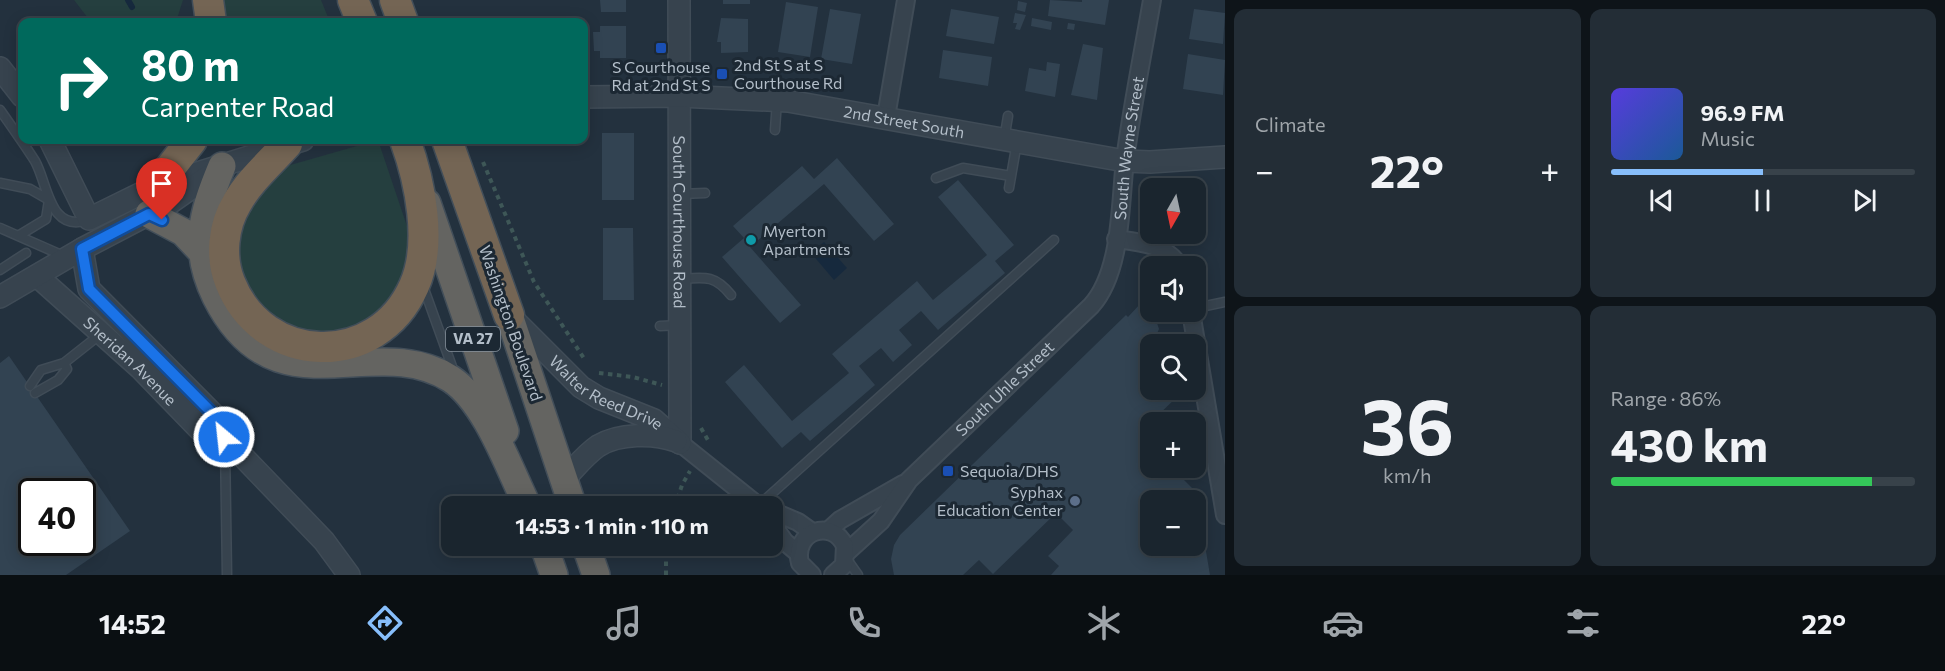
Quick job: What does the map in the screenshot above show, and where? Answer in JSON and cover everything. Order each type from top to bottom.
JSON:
[{"type":"highway","points":[[208,0],[210,18]]},
{"type":"highway","points":[[354,0],[361,18]]},
{"type":"highway","points":[[395,0],[402,18]]},
{"type":"highway","points":[[156,186],[189,144]]},
{"type":"highway","points":[[293,144],[240,198],[226,233],[223,251],[227,276],[238,300],[255,321],[277,337],[302,345],[323,347],[346,344],[376,331],[408,298],[419,271],[424,246],[416,170]]},
{"type":"highway","name":"VA 27","points":[[406,144],[526,496]]},
{"type":"highway","name":"Washington Boulevard","points":[[448,144],[569,496]]},
{"type":"highway","points":[[222,166],[205,211],[201,250],[213,291],[228,318],[246,338],[269,354],[310,364],[414,364],[438,373],[461,387],[483,416],[524,496]]},
{"type":"highway","points":[[132,215],[183,232],[201,250]]},
{"type":"highway","points":[[547,556],[554,575]]},
{"type":"street","name":"South Courthouse Road","points":[[679,0],[680,443]]},
{"type":"street","points":[[886,117],[905,0]]},
{"type":"street","name":"South Wayne Street","points":[[1100,295],[1109,276],[1116,239],[1125,161],[1152,0]]},
{"type":"street","points":[[0,68],[18,91]]},
{"type":"street","name":"2nd Street South","points":[[588,97],[679,96],[777,99],[1125,161],[1150,162],[1225,157]]},
{"type":"street","points":[[52,144],[89,219],[132,215],[170,203],[222,166]]},
{"type":"street","points":[[0,297],[75,254],[132,215],[156,186],[289,144]]},
{"type":"street","points":[[1116,239],[1154,246],[1172,256]]},
{"type":"street","name":"Sheridan Avenue","points":[[75,254],[89,289],[222,423],[224,437],[324,541],[349,575]]},
{"type":"street","name":"Sheridan Avenue","points":[[37,276],[103,333],[199,429],[208,435],[224,437]]},
{"type":"street","name":"South Uhle Street","points":[[833,575],[844,565],[846,555],[881,521],[909,480],[1100,295]]},
{"type":"street","name":"Walter Reed Drive","points":[[509,315],[581,387],[599,398],[654,420],[748,496]]},
{"type":"street","points":[[1193,322],[1218,446],[1225,515]]},
{"type":"street","name":"Walter Reed Drive","points":[[564,479],[592,451],[605,443],[640,436],[660,437],[680,443]]},
{"type":"street","name":"South Uhle Street","points":[[829,530],[840,520],[909,480]]},
{"type":"street","name":"Walter Reed Drive","points":[[783,516],[798,522],[812,532]]},
{"type":"street","points":[[803,568],[802,541],[812,532],[829,530],[839,536],[846,555]]},
{"type":"street","points":[[783,539],[803,568]]},
{"type":"lane","points":[[776,130],[777,99]]},
{"type":"lane","points":[[0,110],[18,136]]},
{"type":"lane","points":[[1008,116],[1011,141],[1009,188]]},
{"type":"lane","points":[[23,144],[37,164],[49,200],[61,216],[68,221],[78,223],[89,219]]},
{"type":"lane","points":[[936,178],[963,168],[1011,176]]},
{"type":"lane","points":[[0,183],[30,189],[49,200]]},
{"type":"lane","points":[[680,194],[705,193]]},
{"type":"lane","points":[[18,236],[46,219],[49,200]]},
{"type":"lane","points":[[0,228],[75,254]]},
{"type":"lane","points":[[777,496],[1054,240]]},
{"type":"lane","points":[[0,270],[26,253]]},
{"type":"lane","points":[[419,271],[425,297],[461,387]]},
{"type":"lane","points":[[681,279],[708,277],[722,284],[731,295]]},
{"type":"lane","points":[[1206,306],[1225,302]]},
{"type":"lane","points":[[660,326],[681,325]]},
{"type":"lane","points":[[64,363],[68,369],[58,380],[32,389],[41,370],[64,363],[103,333]]},
{"type":"lane","points":[[224,437],[227,575]]},
{"type":"lane","points":[[846,555],[858,575]]},
{"type":"path","points":[[482,160],[534,282],[589,365]]},
{"type":"path","points":[[595,370],[607,376],[633,377],[658,385]]},
{"type":"path","points":[[679,496],[685,479]]},
{"type":"path","points":[[666,556],[666,575]]},
{"type":"green space","points":[[74,0],[183,0],[177,18],[88,18]]},
{"type":"green space","points":[[219,0],[321,0],[328,18],[221,18]]},
{"type":"green space","points":[[364,144],[379,144],[410,235],[403,281],[374,316],[331,336],[280,325],[242,290],[231,255],[241,207],[280,168]]},
{"type":"water","points":[[824,242],[847,268],[834,280],[811,253]]},
{"type":"building","points":[[600,0],[626,0],[626,12],[601,12]]},
{"type":"building","points":[[723,0],[750,0],[750,4],[723,4]]},
{"type":"building","points":[[1050,0],[1082,2],[1082,0],[1109,0],[1105,25],[1048,16]]},
{"type":"building","points":[[1018,1],[1027,3],[1025,12],[1017,10]]},
{"type":"building","points":[[786,2],[818,7],[810,57],[778,52]]},
{"type":"building","points":[[830,9],[861,14],[852,64],[821,59]]},
{"type":"building","points":[[951,9],[999,17],[994,44],[946,36]]},
{"type":"building","points":[[1194,9],[1225,13],[1223,44],[1189,39]]},
{"type":"building","points":[[1015,13],[1026,15],[1020,30],[1015,29],[1017,23],[1013,23]]},
{"type":"building","points":[[721,18],[748,19],[748,52],[721,53],[721,42],[717,42]]},
{"type":"building","points":[[1032,18],[1052,22],[1051,30],[1031,26]]},
{"type":"building","points":[[1068,23],[1075,24],[1074,30],[1067,29]]},
{"type":"building","points":[[600,26],[626,26],[626,58],[600,58],[600,51],[594,51],[593,32],[600,32]]},
{"type":"building","points":[[1083,44],[1103,48],[1097,100],[1071,95]]},
{"type":"building","points":[[943,50],[992,57],[988,86],[939,78]]},
{"type":"building","points":[[1188,54],[1225,60],[1223,95],[1183,89]]},
{"type":"building","points":[[1047,62],[1060,64],[1055,97],[1025,91],[1029,68],[1046,71]]},
{"type":"building","points":[[602,133],[634,133],[634,200],[602,200]]},
{"type":"building","name":"Myerton Apartments","points":[[837,158],[894,224],[874,241],[824,184],[750,247],[801,305],[780,323],[722,257],[744,238],[733,226],[802,166],[814,179]]},
{"type":"building","points":[[958,180],[1014,245],[995,261],[1005,273],[938,330],[921,311],[899,330],[912,345],[893,362],[881,348],[859,366],[875,385],[810,441],[801,432],[782,448],[725,382],[744,365],[792,421],[849,373],[832,354],[917,281],[933,300],[987,255],[938,197]]},
{"type":"building","points":[[603,228],[633,228],[634,300],[603,300]]},
{"type":"building","points":[[1140,304],[1140,322],[1157,322],[1159,329],[1157,334],[1140,334],[1140,400],[1174,400],[1161,412],[1140,412],[1140,478],[1182,478],[1194,490],[1140,490],[1140,556],[1206,556],[1206,551],[1210,575],[1051,575],[1059,566],[1048,556],[1073,530],[1056,513],[993,574],[979,560],[963,575],[894,575],[891,559],[894,545],[900,535],[1126,315],[1128,317]]},
{"type":"building","points":[[9,356],[93,478],[18,478],[18,556],[94,556],[66,575],[0,575],[0,363]]},
{"type":"building","points":[[96,482],[130,531],[96,554]]},
{"type":"waterway","points":[[128,0],[132,7]]},
{"type":"place","name":"S Courthouse Rd at 2nd St S","points":[[661,48]]},
{"type":"place","name":"2nd St S at S Courthouse Rd","points":[[722,74]]},
{"type":"place","name":"Myerton Apartments","points":[[751,240]]},
{"type":"place","name":"Sequoia/DHS","points":[[948,471]]},
{"type":"place","name":"Syphax Education Center","points":[[1075,501]]},
{"type":"route","points":[[162,220],[149,214],[82,249],[89,289],[222,423],[224,437]]}]
